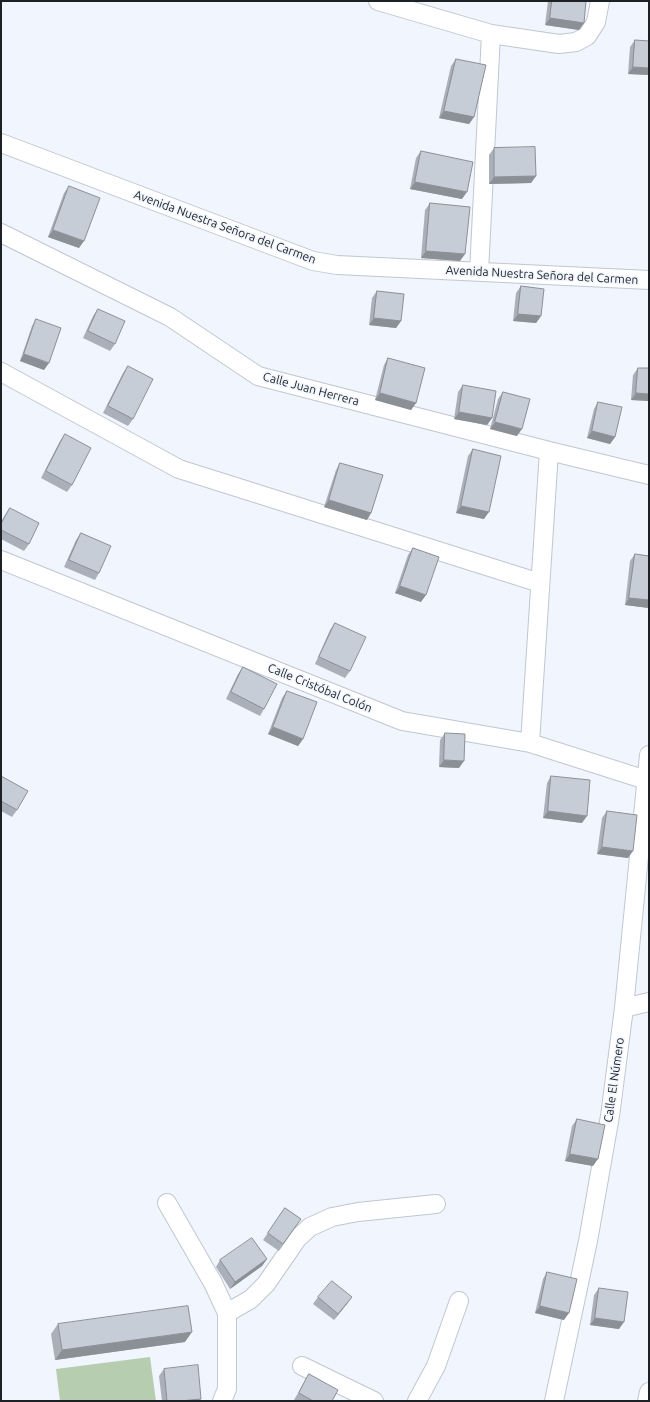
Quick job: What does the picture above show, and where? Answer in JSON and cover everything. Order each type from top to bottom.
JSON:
[{"type":"street","points":[[378,1],[491,34],[559,44],[576,42],[587,36],[596,22],[600,1]]},
{"type":"street","points":[[480,272],[491,34]]},
{"type":"street","name":"Avenida Nuestra Señora del Carmen","points":[[1,143],[313,261],[337,265],[649,280]]},
{"type":"street","name":"Calle Juan Herrera","points":[[1,233],[170,317],[258,376],[549,451],[649,475]]},
{"type":"street","points":[[1,372],[179,468],[540,583]]},
{"type":"street","points":[[530,743],[549,451]]},
{"type":"street","name":"Calle Cristóbal Colón","points":[[1,560],[402,721],[530,743],[648,781]]},
{"type":"street","name":"Calle El Número","points":[[554,1401],[590,1233],[610,1116],[624,1008],[648,781],[649,755]]},
{"type":"street","points":[[624,1008],[649,1002]]},
{"type":"street","points":[[167,1203],[213,1283],[226,1314],[227,1389],[222,1401]]},
{"type":"street","points":[[226,1314],[251,1299],[266,1284],[297,1239],[310,1227],[332,1217],[358,1212],[436,1204]]},
{"type":"street","points":[[418,1401],[436,1366],[459,1302]]},
{"type":"street","points":[[302,1366],[340,1394],[374,1401]]},
{"type":"street","points":[[648,1401],[649,1392]]},
{"type":"green space","points":[[150,1357],[156,1401],[60,1401],[56,1369]]},
{"type":"building","points":[[552,1],[586,1],[584,23],[550,18]]},
{"type":"building","points":[[635,40],[649,41],[649,68],[633,67]]},
{"type":"building","points":[[456,59],[486,65],[474,117],[444,111]]},
{"type":"building","points":[[535,147],[536,176],[494,177],[494,148]]},
{"type":"building","points":[[421,151],[473,162],[467,192],[415,182]]},
{"type":"building","points":[[69,186],[100,198],[84,241],[53,230]]},
{"type":"building","points":[[430,203],[470,207],[465,254],[426,251]]},
{"type":"building","points":[[521,286],[544,289],[541,316],[518,314]]},
{"type":"building","points":[[377,291],[404,294],[401,321],[374,318]]},
{"type":"building","points":[[98,309],[125,321],[115,344],[88,331]]},
{"type":"building","points":[[36,319],[61,328],[49,363],[24,354]]},
{"type":"building","points":[[388,358],[425,368],[416,403],[380,393]]},
{"type":"building","points":[[128,366],[153,379],[133,419],[108,406]]},
{"type":"building","points":[[638,368],[649,368],[649,394],[636,393]]},
{"type":"building","points":[[463,385],[496,391],[492,418],[459,412]]},
{"type":"building","points":[[503,392],[530,399],[522,429],[495,422]]},
{"type":"building","points":[[598,402],[622,407],[615,437],[592,431]]},
{"type":"building","points":[[65,434],[91,448],[72,485],[46,471]]},
{"type":"building","points":[[473,449],[501,456],[489,512],[461,506]]},
{"type":"building","points":[[340,463],[383,475],[371,513],[329,500]]},
{"type":"building","points":[[10,508],[39,523],[29,544],[1,530],[1,524]]},
{"type":"building","points":[[81,533],[111,546],[99,573],[69,560]]},
{"type":"building","points":[[413,548],[439,557],[426,595],[400,586]]},
{"type":"building","points":[[635,554],[649,556],[649,600],[629,598]]},
{"type":"building","points":[[335,623],[366,637],[350,671],[319,657]]},
{"type":"building","points":[[243,667],[277,684],[264,709],[231,692]]},
{"type":"building","points":[[287,691],[317,702],[303,739],[273,727]]},
{"type":"building","points":[[445,733],[465,734],[464,761],[444,760]]},
{"type":"building","points":[[1,776],[28,791],[17,810],[1,801]]},
{"type":"building","points":[[551,776],[590,780],[587,816],[548,811]]},
{"type":"building","points":[[607,811],[637,815],[633,851],[602,847]]},
{"type":"building","points":[[577,1119],[605,1125],[598,1159],[570,1154]]},
{"type":"building","points":[[285,1208],[301,1219],[283,1244],[268,1233]]},
{"type":"building","points":[[252,1238],[267,1259],[235,1282],[220,1260]]},
{"type":"building","points":[[547,1272],[577,1279],[569,1313],[540,1306]]},
{"type":"building","points":[[332,1281],[352,1297],[338,1314],[318,1297]]},
{"type":"building","points":[[599,1288],[628,1292],[624,1322],[595,1318]]},
{"type":"building","points":[[188,1306],[192,1332],[62,1350],[58,1324]]},
{"type":"building","points":[[198,1365],[201,1399],[167,1401],[164,1369]]},
{"type":"building","points":[[309,1374],[338,1390],[332,1401],[313,1401],[299,1393]]}]
